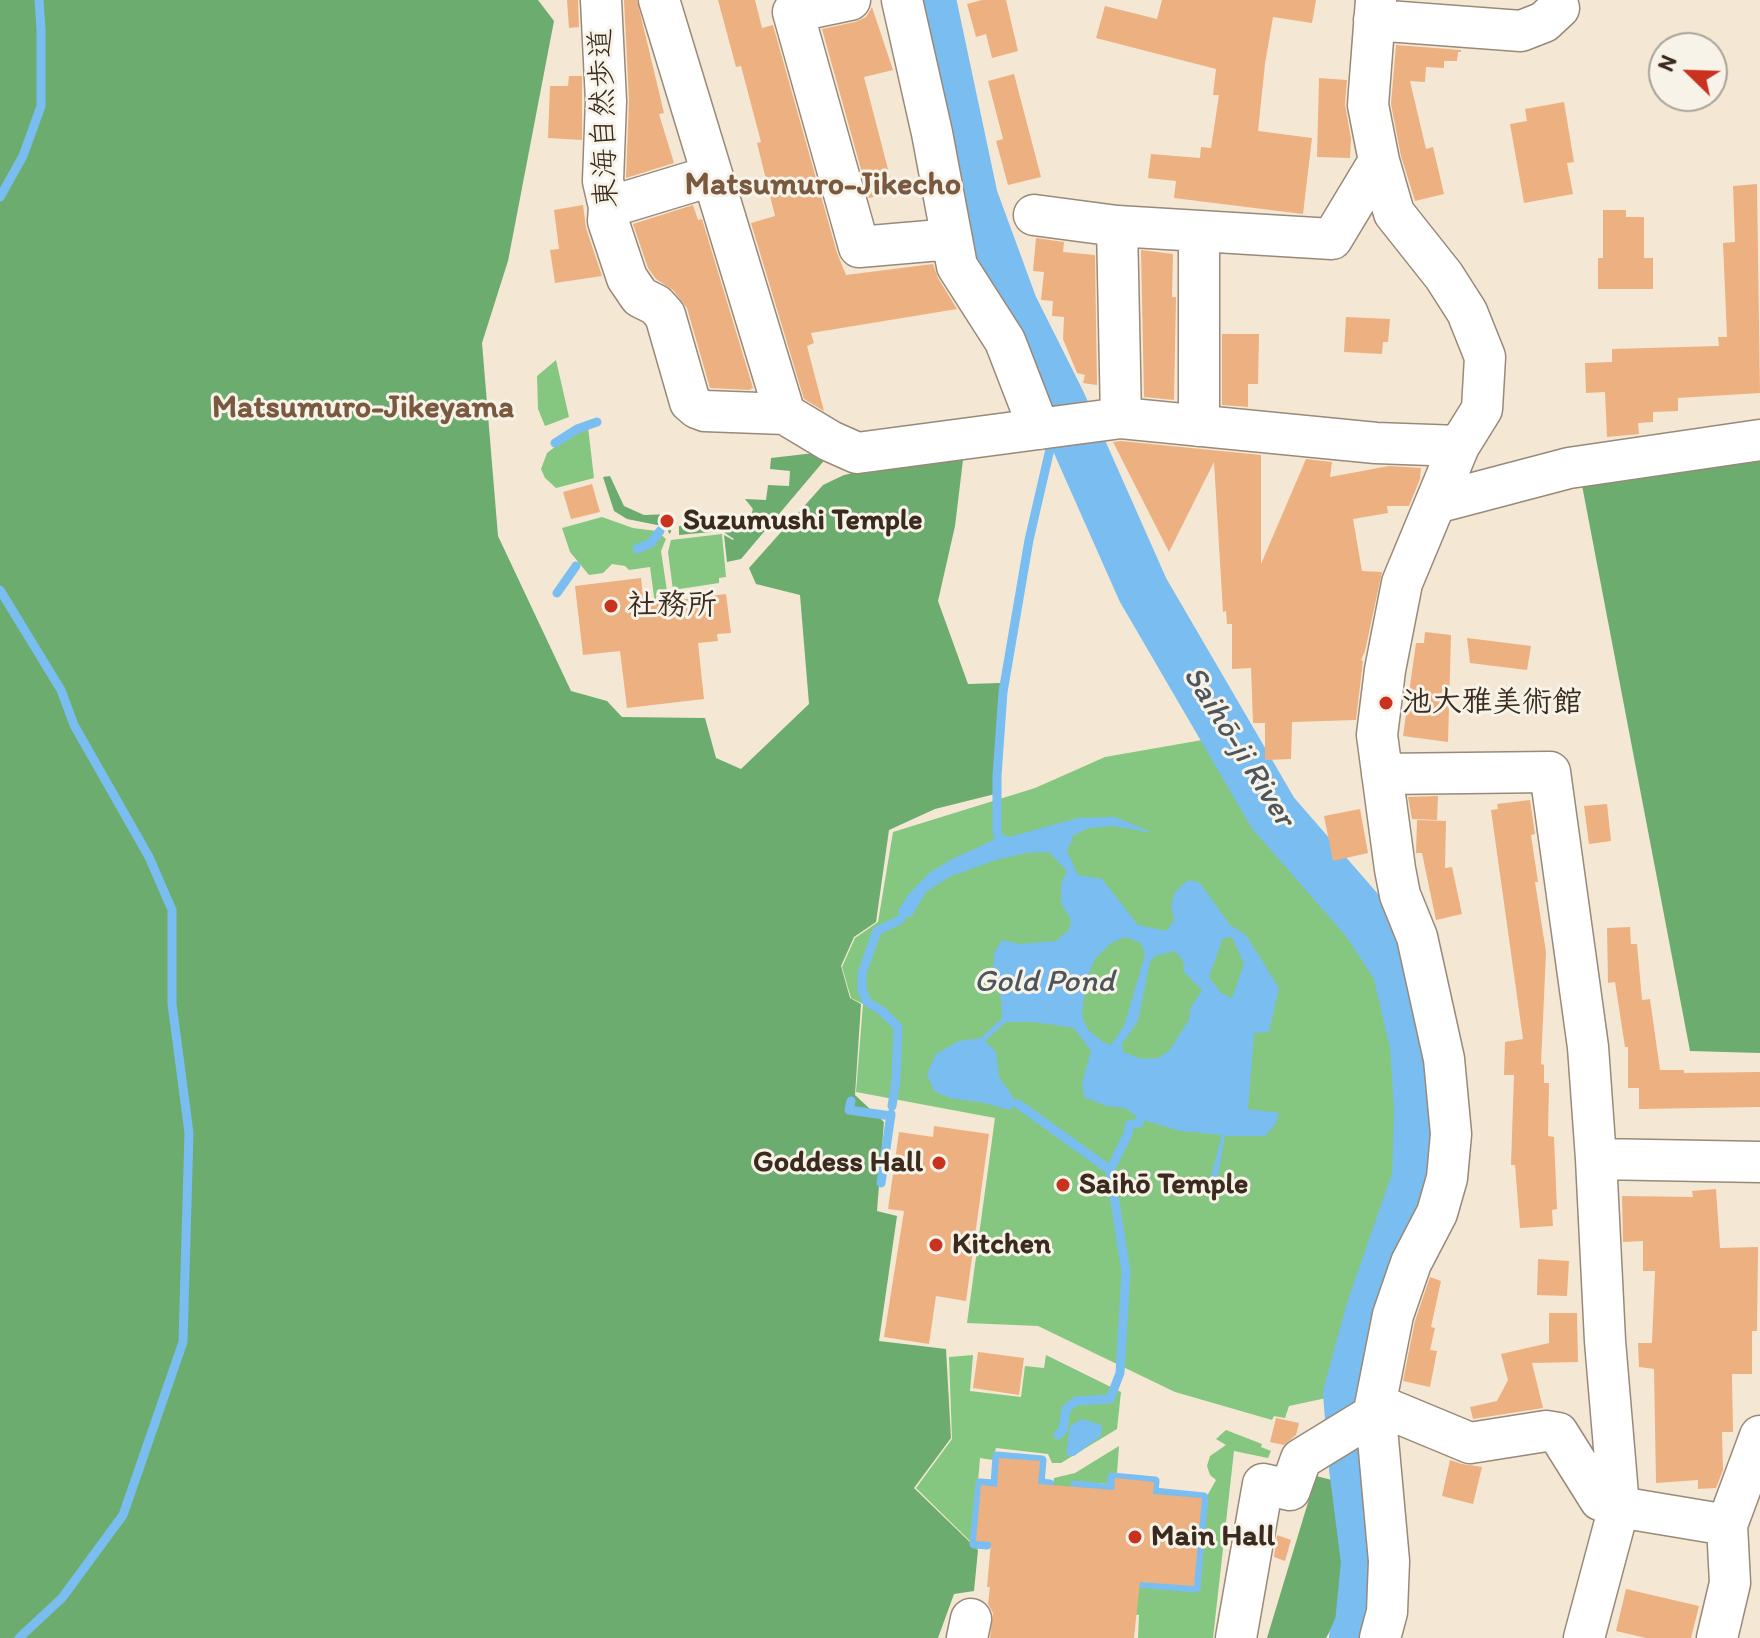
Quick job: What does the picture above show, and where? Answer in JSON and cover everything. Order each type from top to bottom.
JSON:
[{"type":"street","name":"東海自然歩道","points":[[601,0],[606,101],[603,181],[609,207],[608,221],[627,278],[640,297],[656,305],[665,315],[690,402],[705,411],[785,414]]},
{"type":"street","points":[[659,0],[785,414],[830,441],[857,453],[1121,418],[1376,443],[1459,446]]},
{"type":"street","points":[[850,0],[793,12],[859,247],[952,239]]},
{"type":"street","points":[[902,0],[932,133],[957,266],[1005,341],[1039,429]]},
{"type":"street","points":[[1380,1638],[1387,1612],[1389,1561],[1376,1408],[1393,1315],[1411,1263],[1437,1213],[1447,1178],[1451,1134],[1444,1059],[1417,937],[1400,895],[1377,735],[1385,670],[1402,583],[1459,446],[1482,409],[1485,357],[1467,312],[1444,276],[1394,213],[1379,161],[1368,105],[1375,10],[1521,31],[1544,22],[1559,8]]},
{"type":"street","points":[[1034,215],[1117,226],[1332,239],[1379,161]]},
{"type":"street","points":[[609,207],[711,176]]},
{"type":"street","points":[[1117,226],[1121,418]]},
{"type":"street","points":[[1199,232],[1199,426]]},
{"type":"street","points":[[1436,503],[1569,468],[1760,440]]},
{"type":"street","points":[[1382,774],[1550,772],[1588,1047],[1605,1341],[1619,1507],[1584,1638]]},
{"type":"street","points":[[1596,1159],[1760,1162]]},
{"type":"street","points":[[1236,1638],[1263,1484],[1290,1490],[1301,1459],[1376,1408]]},
{"type":"street","points":[[1376,1408],[1470,1443],[1546,1431],[1558,1433],[1600,1500],[1619,1507],[1727,1525]]},
{"type":"street","points":[[1717,1638],[1730,1583],[1727,1525],[1760,1436]]},
{"type":"green space","points":[[0,0],[538,0],[554,21],[508,261],[482,343],[498,536],[571,691],[607,701],[622,717],[705,718],[716,758],[741,769],[809,704],[800,595],[756,584],[749,568],[823,485],[844,475],[951,452],[963,460],[955,526],[938,601],[968,684],[1000,683],[995,794],[935,809],[889,830],[876,922],[854,937],[841,966],[850,998],[861,1004],[855,1095],[884,1122],[877,1211],[897,1216],[879,1341],[946,1349],[951,1438],[914,1488],[978,1550],[974,1591],[954,1594],[938,1638],[0,1638]]},
{"type":"green space","points":[[556,360],[569,417],[545,426],[538,409],[537,376]]},
{"type":"green space","points":[[588,427],[594,478],[556,488],[545,478],[541,469],[547,453],[577,430]]},
{"type":"green space","points":[[823,452],[828,456],[741,559],[727,562],[724,535],[734,539],[722,531],[679,535],[679,526],[737,522],[750,518],[753,509],[745,499],[766,500],[768,485],[789,486],[790,471],[770,469],[771,458]]},
{"type":"green space","points":[[1760,458],[1760,1053],[1690,1051],[1581,480]]},
{"type":"green space","points":[[610,476],[624,506],[644,515],[670,514],[671,532],[669,534],[667,527],[627,519],[614,511],[603,477]]},
{"type":"green space","points":[[602,517],[633,528],[657,531],[666,539],[661,551],[667,591],[656,593],[657,604],[650,567],[629,570],[625,566],[612,564],[603,573],[589,575],[570,552],[562,528]]},
{"type":"green space","points":[[722,534],[726,577],[719,578],[719,583],[673,590],[668,552],[671,540]]},
{"type":"green space","points":[[1208,739],[1269,831],[1351,926],[1383,970],[1403,1156],[1331,1397],[1289,1406],[1285,1418],[1274,1416],[1272,1420],[1175,1392],[1038,1326],[967,1323],[995,1118],[856,1092],[863,1004],[851,998],[842,967],[855,938],[878,922],[893,832],[1035,788],[1105,757]]},
{"type":"green space","points":[[973,1355],[970,1391],[1021,1397],[1025,1366],[1044,1368],[1046,1355],[1121,1392],[1117,1429],[1061,1463],[1052,1463],[1048,1454],[996,1448],[993,1460],[980,1458],[973,1544],[916,1488],[952,1439],[949,1357]]},
{"type":"green space","points":[[1226,1430],[1262,1444],[1261,1447],[1271,1451],[1268,1458],[1234,1451],[1213,1638],[1138,1638],[1139,1615],[1038,1602],[1066,1579],[1198,1592],[1207,1496],[1216,1480],[1207,1466],[1210,1456],[1226,1445],[1216,1439]]},
{"type":"green space","points":[[1119,1446],[1117,1473],[1110,1473],[1108,1484],[1072,1482],[1069,1501],[1052,1498],[1054,1478],[1075,1473]]},
{"type":"green space","points":[[1316,1476],[1336,1481],[1343,1548],[1337,1618],[1326,1638],[1267,1638]]},
{"type":"water","name":"Gold Pond","points":[[1115,817],[1154,833],[1113,826],[1089,828],[1074,835],[1067,851],[1078,875],[1102,879],[1138,925],[1166,931],[1174,920],[1171,905],[1175,892],[1188,880],[1200,883],[1230,925],[1246,935],[1279,988],[1269,1032],[1254,1033],[1248,1109],[1279,1113],[1275,1125],[1265,1136],[1225,1136],[1216,1186],[1207,1191],[1222,1135],[1180,1131],[1140,1119],[1125,1108],[1106,1106],[1084,1097],[1082,1083],[1091,1051],[1074,1028],[1035,1022],[1006,1022],[985,1041],[996,1052],[999,1077],[1018,1104],[1009,1110],[950,1098],[934,1091],[927,1074],[936,1054],[959,1041],[981,1038],[1002,1018],[1001,998],[993,976],[994,953],[1002,940],[1020,944],[1056,941],[1069,930],[1071,920],[1061,903],[1061,884],[1067,871],[1049,852],[1026,853],[996,860],[949,877],[926,892],[912,916],[900,920],[898,911],[929,873],[992,841],[997,832],[1009,837],[1078,818]],"holes":[[[1125,937],[1141,943],[1145,955],[1124,1026],[1111,1045],[1088,1030],[1082,1016],[1086,980],[1095,959],[1111,943]],[[1232,937],[1244,964],[1232,998],[1221,993],[1209,977],[1223,938]],[[1174,951],[1183,960],[1184,972],[1202,990],[1190,1009],[1189,1020],[1169,1051],[1158,1058],[1141,1059],[1123,1052],[1122,1044],[1138,1021],[1150,962],[1155,956]]]},
{"type":"water","points":[[1082,1419],[1102,1425],[1101,1436],[1074,1456],[1066,1455],[1070,1426]]},
{"type":"building","points":[[567,0],[578,0],[579,27],[569,28]]},
{"type":"building","points":[[624,0],[637,0],[664,113],[659,114],[674,163],[626,178],[629,100]]},
{"type":"building","points":[[718,0],[755,0],[762,28],[773,25],[837,253],[846,275],[933,264],[957,309],[811,333],[814,343],[807,346],[824,411],[804,399],[751,223],[775,216],[757,143],[761,142],[741,66],[736,67]]},
{"type":"building","points":[[982,0],[1006,0],[1018,51],[992,58],[986,34],[976,37],[967,4]]},
{"type":"building","points":[[1162,0],[1316,0],[1312,23],[1273,17],[1258,131],[1312,138],[1303,214],[1174,198],[1176,181],[1148,178],[1151,154],[1200,158],[1201,147],[1211,148],[1219,95],[1213,95],[1216,69],[1096,38],[1105,6],[1157,19]]},
{"type":"building","points":[[872,7],[893,70],[864,77],[894,192],[869,198],[822,29],[855,22],[866,17]]},
{"type":"building","points":[[1396,45],[1461,50],[1457,61],[1444,61],[1444,68],[1426,67],[1425,82],[1410,81],[1426,149],[1433,147],[1444,194],[1415,201],[1401,156],[1391,104]]},
{"type":"building","points":[[1014,74],[1041,177],[1008,185],[996,141],[1003,139],[988,81]]},
{"type":"building","points":[[569,76],[582,76],[582,140],[548,138],[550,86],[568,86]]},
{"type":"building","points":[[1319,78],[1347,80],[1345,104],[1351,139],[1350,158],[1317,157]]},
{"type":"building","points":[[1564,102],[1574,162],[1567,163],[1573,194],[1524,203],[1510,124],[1527,121],[1525,109]]},
{"type":"building","points":[[1757,184],[1760,393],[1678,398],[1678,411],[1653,412],[1653,422],[1638,423],[1639,434],[1607,437],[1605,392],[1586,393],[1585,363],[1612,362],[1612,349],[1719,346],[1718,337],[1727,337],[1723,243],[1735,242],[1733,186]]},
{"type":"building","points":[[583,205],[586,228],[602,276],[555,283],[550,250],[559,249],[554,210]]},
{"type":"building","points":[[693,205],[698,220],[702,219],[753,388],[749,390],[710,388],[687,308],[673,290],[656,279],[648,268],[633,224]]},
{"type":"building","points":[[1603,210],[1626,210],[1626,217],[1644,217],[1644,258],[1653,258],[1653,289],[1598,289],[1598,258],[1603,258]]},
{"type":"building","points":[[1036,238],[1064,242],[1063,252],[1095,255],[1097,385],[1083,383],[1085,375],[1077,373],[1063,339],[1064,317],[1052,316],[1053,301],[1041,300],[1044,272],[1033,271]]},
{"type":"building","points":[[1141,250],[1173,254],[1172,297],[1176,297],[1174,400],[1144,397]]},
{"type":"building","points":[[1346,317],[1390,319],[1388,342],[1383,342],[1382,354],[1344,352]]},
{"type":"building","points":[[1222,334],[1259,334],[1258,384],[1248,384],[1248,407],[1222,405]]},
{"type":"building","points":[[1113,442],[1261,455],[1261,564],[1306,459],[1332,462],[1330,477],[1389,466],[1421,468],[1409,506],[1387,506],[1388,513],[1353,519],[1362,571],[1382,572],[1361,660],[1356,720],[1292,722],[1291,759],[1265,760],[1265,723],[1253,723],[1251,668],[1232,669],[1232,624],[1227,624],[1226,611],[1223,612],[1214,462],[1169,552]]},
{"type":"building","points":[[592,484],[600,512],[571,519],[563,492]]},
{"type":"building","points":[[641,578],[644,604],[726,594],[731,633],[717,634],[718,641],[698,643],[704,699],[627,708],[620,651],[583,655],[575,586]]},
{"type":"building","points":[[1425,632],[1451,635],[1448,742],[1403,736],[1416,643],[1424,643]]},
{"type":"building","points":[[1467,638],[1531,646],[1527,670],[1470,663]]},
{"type":"building","points":[[1438,796],[1437,820],[1412,819],[1408,797]]},
{"type":"building","points":[[1530,800],[1535,834],[1531,835],[1538,882],[1535,882],[1546,952],[1541,1064],[1544,1065],[1544,1083],[1549,1083],[1548,1136],[1554,1137],[1557,1209],[1552,1210],[1553,1226],[1520,1228],[1515,1165],[1511,1165],[1514,1075],[1504,1075],[1505,1042],[1523,1039],[1491,810],[1498,809],[1497,804]]},
{"type":"building","points":[[1607,804],[1611,841],[1589,844],[1584,806]]},
{"type":"building","points":[[1360,809],[1368,853],[1333,861],[1324,816]]},
{"type":"building","points":[[1417,820],[1446,821],[1445,868],[1452,867],[1462,914],[1436,920],[1422,853],[1416,853]]},
{"type":"building","points":[[1630,927],[1631,944],[1637,944],[1642,1000],[1650,999],[1660,1070],[1684,1070],[1684,1073],[1760,1072],[1760,1107],[1639,1109],[1639,1088],[1628,1088],[1628,1047],[1625,1047],[1615,982],[1608,983],[1607,928]]},
{"type":"building","points":[[934,1126],[989,1134],[966,1301],[936,1296],[929,1344],[884,1337],[904,1211],[888,1209],[899,1132],[933,1137]]},
{"type":"building","points":[[1716,1189],[1720,1248],[1758,1247],[1757,1331],[1752,1331],[1752,1374],[1732,1374],[1733,1432],[1722,1432],[1723,1470],[1716,1488],[1698,1489],[1698,1480],[1656,1483],[1654,1369],[1639,1367],[1638,1343],[1652,1343],[1655,1271],[1643,1271],[1643,1241],[1623,1242],[1622,1196],[1693,1197],[1692,1191]]},
{"type":"building","points":[[1538,1259],[1569,1261],[1567,1296],[1537,1295]]},
{"type":"building","points":[[1430,1277],[1441,1281],[1431,1327],[1435,1328],[1430,1350],[1437,1351],[1430,1387],[1403,1381],[1415,1321]]},
{"type":"building","points":[[1549,1313],[1577,1313],[1578,1362],[1532,1363],[1543,1408],[1473,1419],[1470,1407],[1497,1401],[1508,1380],[1501,1354],[1549,1343]]},
{"type":"building","points":[[978,1352],[1024,1358],[1019,1395],[973,1388]]},
{"type":"building","points":[[1276,1418],[1299,1423],[1296,1435],[1284,1445],[1270,1442]]},
{"type":"building","points":[[999,1458],[1040,1461],[1038,1484],[1114,1490],[1115,1478],[1154,1482],[1153,1494],[1202,1498],[1194,1586],[1140,1582],[1134,1638],[990,1638],[993,1613],[988,1604],[990,1587],[987,1587],[991,1542],[976,1541],[981,1485],[997,1487]]},
{"type":"building","points":[[1450,1460],[1482,1467],[1473,1504],[1442,1496]]},
{"type":"building","points":[[1277,1535],[1291,1540],[1285,1561],[1274,1557]]},
{"type":"building","points":[[1626,1589],[1699,1606],[1691,1638],[1646,1638],[1616,1631]]},
{"type":"waterway","points":[[0,197],[23,156],[41,106],[39,0]]},
{"type":"waterway","name":"Saihō-ji River","points":[[930,0],[972,198],[1012,307],[1061,405],[1143,590],[1273,813],[1368,922],[1398,968],[1416,1045],[1420,1111],[1418,1178],[1372,1310],[1349,1394],[1367,1562],[1361,1624],[1355,1638]]},
{"type":"waterway","points":[[555,443],[577,429],[597,422]]},
{"type":"waterway","points":[[997,832],[1003,692],[1029,540],[1053,436]]},
{"type":"waterway","points":[[637,549],[651,543],[660,531]]},
{"type":"waterway","points":[[557,593],[576,566]]},
{"type":"waterway","points":[[0,590],[61,690],[74,725],[149,857],[172,910],[172,1004],[189,1133],[183,1342],[123,1515],[62,1598],[19,1638]]},
{"type":"waterway","points":[[892,1106],[898,1027],[882,1011],[867,1002],[862,990],[862,973],[877,931],[900,920]]},
{"type":"waterway","points":[[851,1101],[849,1110],[891,1116]]},
{"type":"waterway","points":[[1018,1104],[1110,1170]]},
{"type":"waterway","points":[[881,1183],[891,1114]]},
{"type":"waterway","points":[[1058,1435],[1063,1430],[1066,1409],[1076,1401],[1110,1399],[1120,1373],[1126,1272],[1110,1170],[1128,1134],[1129,1125],[1139,1123],[1140,1119]]},
{"type":"waterway","points":[[987,1545],[974,1544],[980,1483],[995,1484],[997,1456],[1042,1460],[1040,1483],[1050,1484],[1049,1496]]},
{"type":"waterway","points":[[1074,1499],[1075,1485],[1111,1489],[1112,1477],[1155,1481],[1154,1492],[1204,1497],[1196,1588],[1127,1582]]},
{"type":"place","name":"Suzumushi Temple","points":[[667,521]]},
{"type":"place","name":"社務所","points":[[611,606]]},
{"type":"place","name":"池大雅美術館","points":[[1386,703]]},
{"type":"place","name":"Goddess Hall","points":[[939,1163]]},
{"type":"place","name":"Saihō Temple","points":[[1063,1185]]},
{"type":"place","name":"Kitchen","points":[[936,1245]]},
{"type":"place","name":"Main Hall","points":[[1135,1537]]},
{"type":"district","name":"Matsumuro-Jikecho","points":[[823,186]]},
{"type":"district","name":"Matsumuro-Jikeyama","points":[[363,409]]}]
